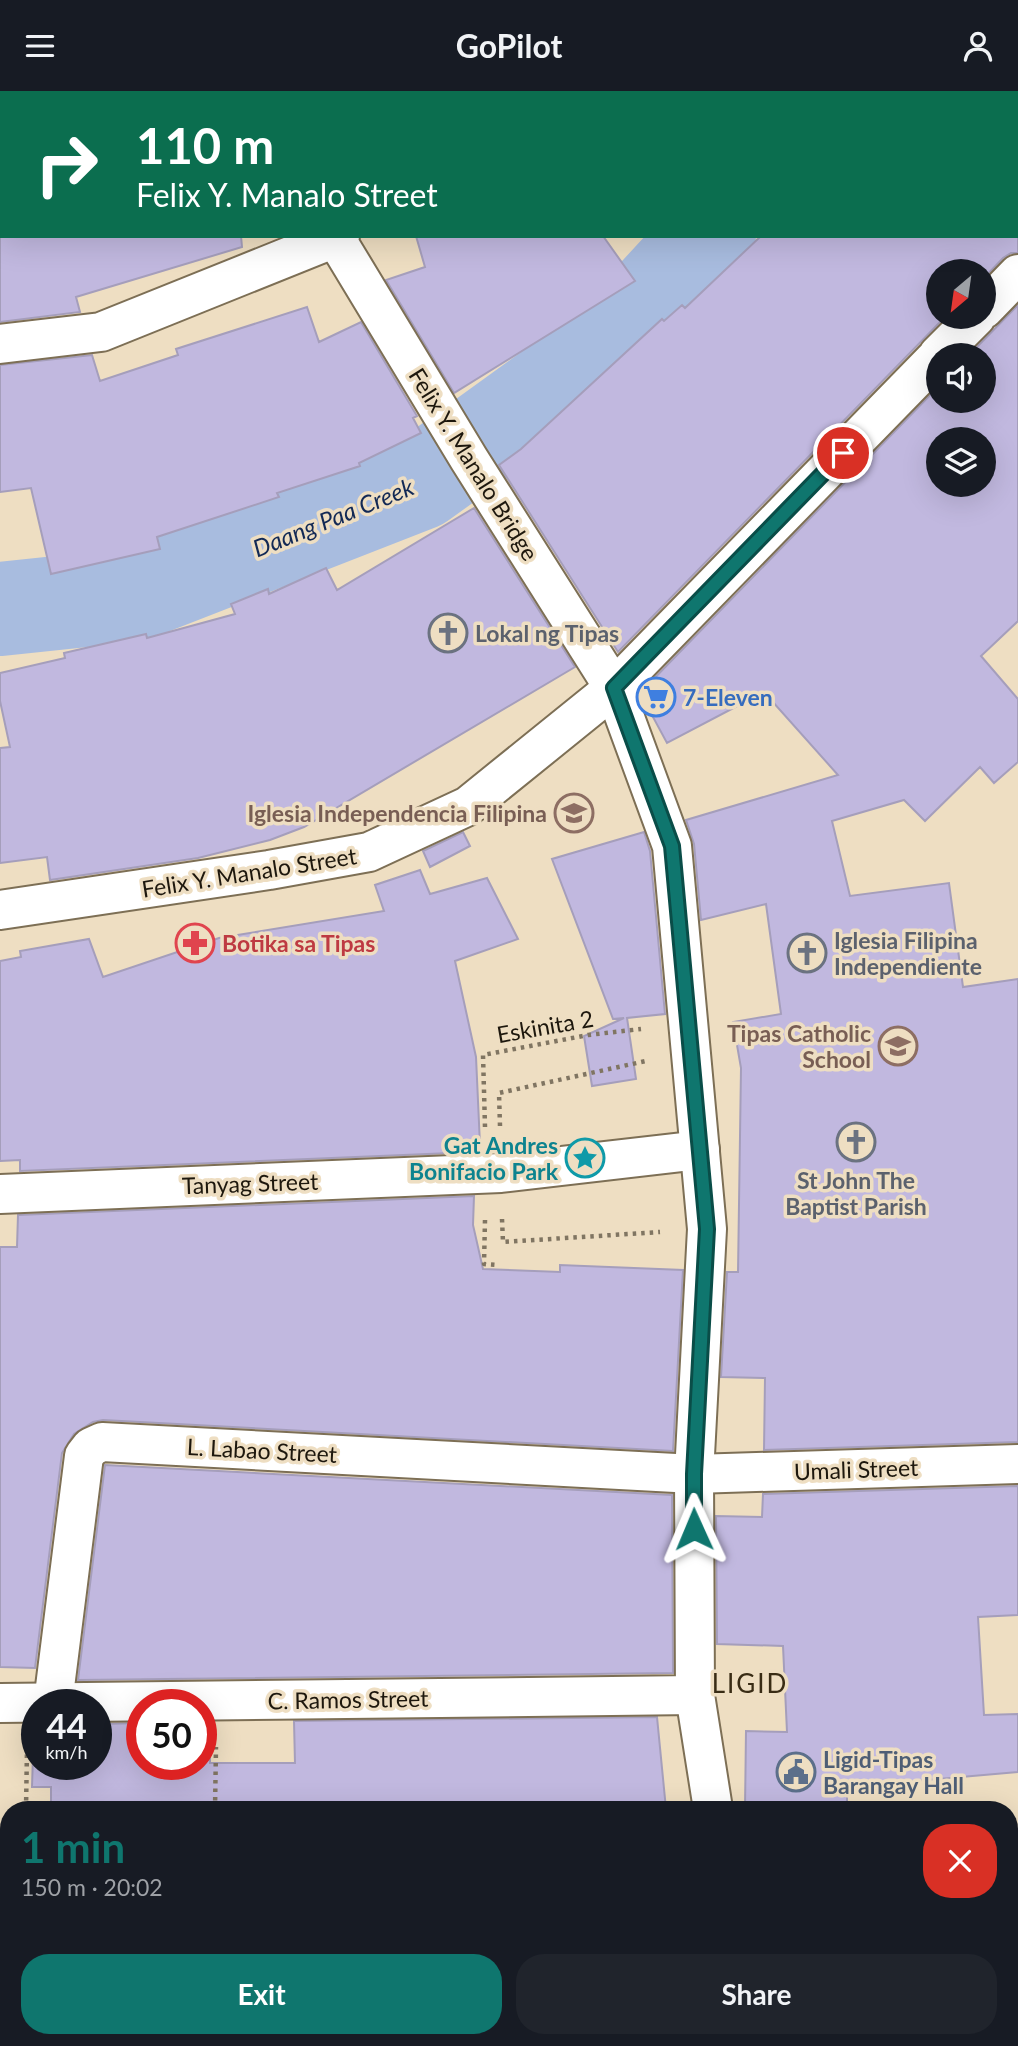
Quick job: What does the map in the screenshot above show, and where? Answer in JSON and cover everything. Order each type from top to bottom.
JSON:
[{"type":"street","points":[[0,344],[101,332],[338,238]]},
{"type":"street","name":"Felix Y. Manalo Bridge","points":[[338,238],[469,459],[614,688],[672,846],[707,1229],[694,1474],[695,1695],[712,1801]]},
{"type":"street","points":[[996,297],[1018,274]]},
{"type":"street","name":"Felix Y. Manalo Street","points":[[951,343],[964,329]]},
{"type":"street","name":"Felix Y. Manalo Street","points":[[0,910],[269,870],[369,852],[468,806],[614,688],[926,368]]},
{"type":"street","name":"Tanyag Street","points":[[0,1193],[494,1173],[700,1150]]},
{"type":"street","name":"L. Labao Street","points":[[30,1689],[84,1456],[91,1447],[102,1442],[694,1474]]},
{"type":"street","name":"Umali Street","points":[[694,1474],[1018,1464]]},
{"type":"street","name":"C. Ramos Street","points":[[217,1701],[695,1695]]},
{"type":"path","name":"Eskinita 2","points":[[494,1173],[482,1055],[588,1035],[690,1037]]},
{"type":"path","points":[[498,1265],[484,1264],[499,1093],[690,1037]]},
{"type":"path","points":[[494,1173],[503,1242],[707,1229]]},
{"type":"path","points":[[26,1780],[26,1801]]},
{"type":"path","points":[[215,1780],[215,1801]]},
{"type":"building","points":[[0,238],[241,238],[242,247],[76,297],[80,312],[0,322]]},
{"type":"building","points":[[417,238],[604,238],[635,281],[454,393],[386,280],[425,267]]},
{"type":"building","points":[[759,238],[1018,238],[1018,253],[1011,253],[996,265],[996,259],[926,259],[926,329],[933,329],[618,652],[499,465],[521,449],[662,319],[664,321],[682,305],[685,308]]},
{"type":"building","points":[[1018,305],[1018,621],[981,656],[1018,699],[1018,762],[994,783],[980,767],[925,821],[904,800],[832,821],[850,896],[949,883],[963,987],[1018,979],[1018,1442],[764,1450],[765,1378],[721,1377],[727,1272],[738,1272],[741,1068],[733,1022],[781,1014],[766,904],[701,920],[694,844],[686,820],[838,775],[764,692],[667,743],[640,693],[926,399],[926,413],[996,413],[996,343],[981,343]]},
{"type":"building","points":[[307,307],[319,342],[361,322],[417,416],[413,418],[421,433],[359,463],[360,466],[277,493],[279,497],[157,537],[160,549],[51,574],[31,488],[0,492],[0,365],[92,355],[100,381],[178,355],[176,349]]},
{"type":"building","points":[[474,508],[575,667],[304,827],[270,840],[198,858],[50,880],[47,857],[0,863],[0,748],[10,747],[0,701],[0,673],[65,658],[64,653],[146,634],[147,638],[235,614],[231,604],[268,589],[269,594],[326,568],[337,590]]},
{"type":"building","points":[[463,832],[470,846],[430,867],[423,851]]},
{"type":"building","points":[[644,832],[650,851],[665,1014],[627,1018],[636,1079],[592,1086],[584,1036],[624,1018],[613,1019],[552,859]]},
{"type":"building","points":[[420,870],[430,894],[487,878],[518,939],[455,961],[476,1057],[480,1145],[475,1145],[475,1152],[20,1171],[20,1160],[0,1161],[0,961],[21,957],[20,951],[89,939],[103,977],[219,938],[384,911],[375,885]]},
{"type":"building","points":[[474,1196],[473,1225],[483,1269],[560,1272],[560,1265],[683,1270],[673,1451],[103,1420],[93,1422],[74,1434],[62,1453],[35,1668],[0,1667],[0,1247],[17,1247],[18,1215]]},
{"type":"building","points":[[105,1465],[672,1495],[673,1673],[78,1680]]},
{"type":"building","points":[[1018,1486],[1018,1615],[978,1617],[984,1715],[1018,1714],[1018,1772],[847,1787],[847,1801],[745,1801],[746,1731],[787,1732],[783,1646],[717,1644],[716,1516],[762,1517],[763,1494]]},
{"type":"building","points":[[657,1717],[665,1801],[51,1801],[51,1787],[32,1787],[32,1780],[112,1780],[112,1724],[126,1723],[126,1780],[217,1780],[217,1763],[295,1763],[294,1721]]},
{"type":"waterway","name":"Daang Paa Creek","points":[[0,609],[133,595],[420,483],[604,350],[707,238]]},
{"type":"place","name":"Lokal ng Tipas","points":[[448,633]]},
{"type":"place","name":"7-Eleven","points":[[656,697]]},
{"type":"place","name":"Iglesia Independencia Filipina","points":[[574,813]]},
{"type":"place","name":"Botika sa Tipas","points":[[195,943]]},
{"type":"place","name":"Iglesia Filipina Independiente","points":[[807,953]]},
{"type":"place","name":"Tipas Catholic School","points":[[898,1046]]},
{"type":"place","name":"St John The Baptist Parish","points":[[856,1142]]},
{"type":"place","name":"Gat Andres Bonifacio Park","points":[[585,1158]]},
{"type":"place","name":"Ligid-Tipas Barangay Hall","points":[[796,1772]]},
{"type":"district","name":"LIGID","points":[[750,1683]]},
{"type":"route","points":[[694,1529],[694,1474],[707,1229],[672,846],[614,688],[843,453]]}]
